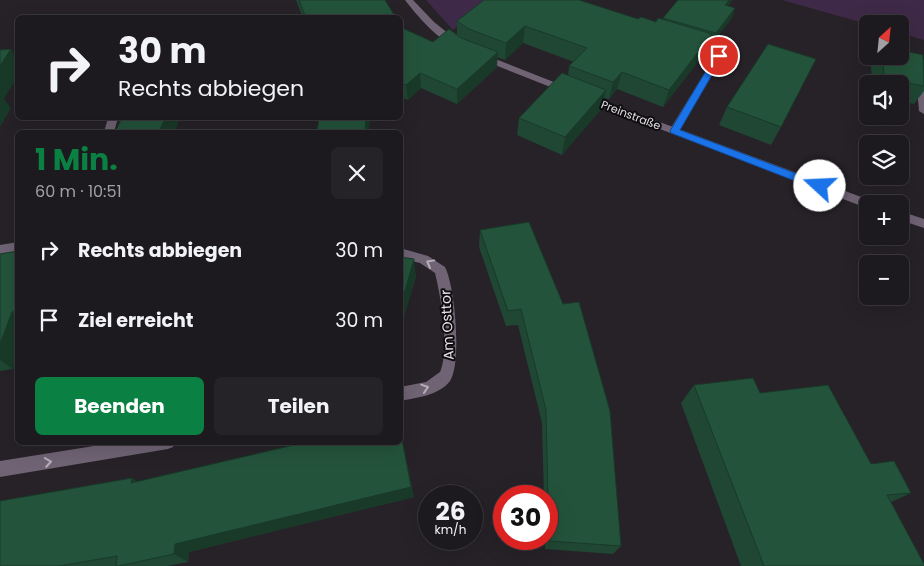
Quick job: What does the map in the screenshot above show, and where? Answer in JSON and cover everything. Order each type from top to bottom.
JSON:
[{"type":"street","name":"Preinstraße","points":[[409,0],[443,36],[469,52],[859,201]]},
{"type":"street","points":[[674,131],[719,56],[718,52],[713,48],[680,38]]},
{"type":"street","points":[[920,64],[924,111]]},
{"type":"street","points":[[909,218],[924,224]]},
{"type":"street","points":[[0,250],[15,248]]},
{"type":"street","name":"Am Osttor","points":[[403,254],[424,259],[441,270],[444,282],[450,363],[447,374],[437,383],[403,393]]},
{"type":"street","points":[[0,469],[149,445]]},
{"type":"shaded area","points":[[426,0],[487,0],[453,30]]},
{"type":"shaded area","points":[[782,0],[924,0],[924,40],[909,36],[909,15],[859,15],[859,22]]},
{"type":"building","points":[[299,0],[385,0],[394,15],[305,15]]},
{"type":"building","points":[[484,0],[579,0],[638,19],[641,17],[656,22],[658,18],[712,34],[669,90],[622,72],[613,82],[569,66],[587,48],[525,26],[506,43],[469,29],[457,21]]},
{"type":"building","points":[[678,0],[729,0],[725,5],[735,8],[716,33],[663,18]]},
{"type":"building","points":[[403,28],[433,42],[449,29],[461,38],[498,52],[457,89],[420,73],[406,85],[403,84]]},
{"type":"building","points":[[768,44],[816,59],[781,127],[727,107]]},
{"type":"building","points":[[11,49],[0,66],[0,50]]},
{"type":"building","points":[[909,52],[923,55],[924,86],[909,83],[909,75],[884,75],[883,65],[909,65]]},
{"type":"building","points":[[562,73],[606,90],[565,137],[519,118]]},
{"type":"building","points":[[121,120],[164,120],[160,130],[116,130]]},
{"type":"building","points":[[319,120],[366,120],[365,130],[317,130]]},
{"type":"building","points":[[529,222],[563,304],[579,302],[610,411],[621,546],[558,542],[558,485],[548,485],[546,410],[521,309],[508,311],[480,230]]},
{"type":"building","points":[[15,252],[15,312],[12,312],[0,344],[0,254]]},
{"type":"building","points":[[403,257],[414,259],[403,298]]},
{"type":"building","points":[[753,378],[760,393],[828,385],[871,464],[894,461],[911,493],[887,495],[924,566],[764,566],[694,385]]},
{"type":"building","points":[[294,445],[403,445],[411,487],[175,544],[174,554],[118,566],[116,566],[117,556],[59,566],[0,566],[0,501],[132,478],[131,483]]},
{"type":"route","points":[[719,56],[674,131],[820,186]]}]
